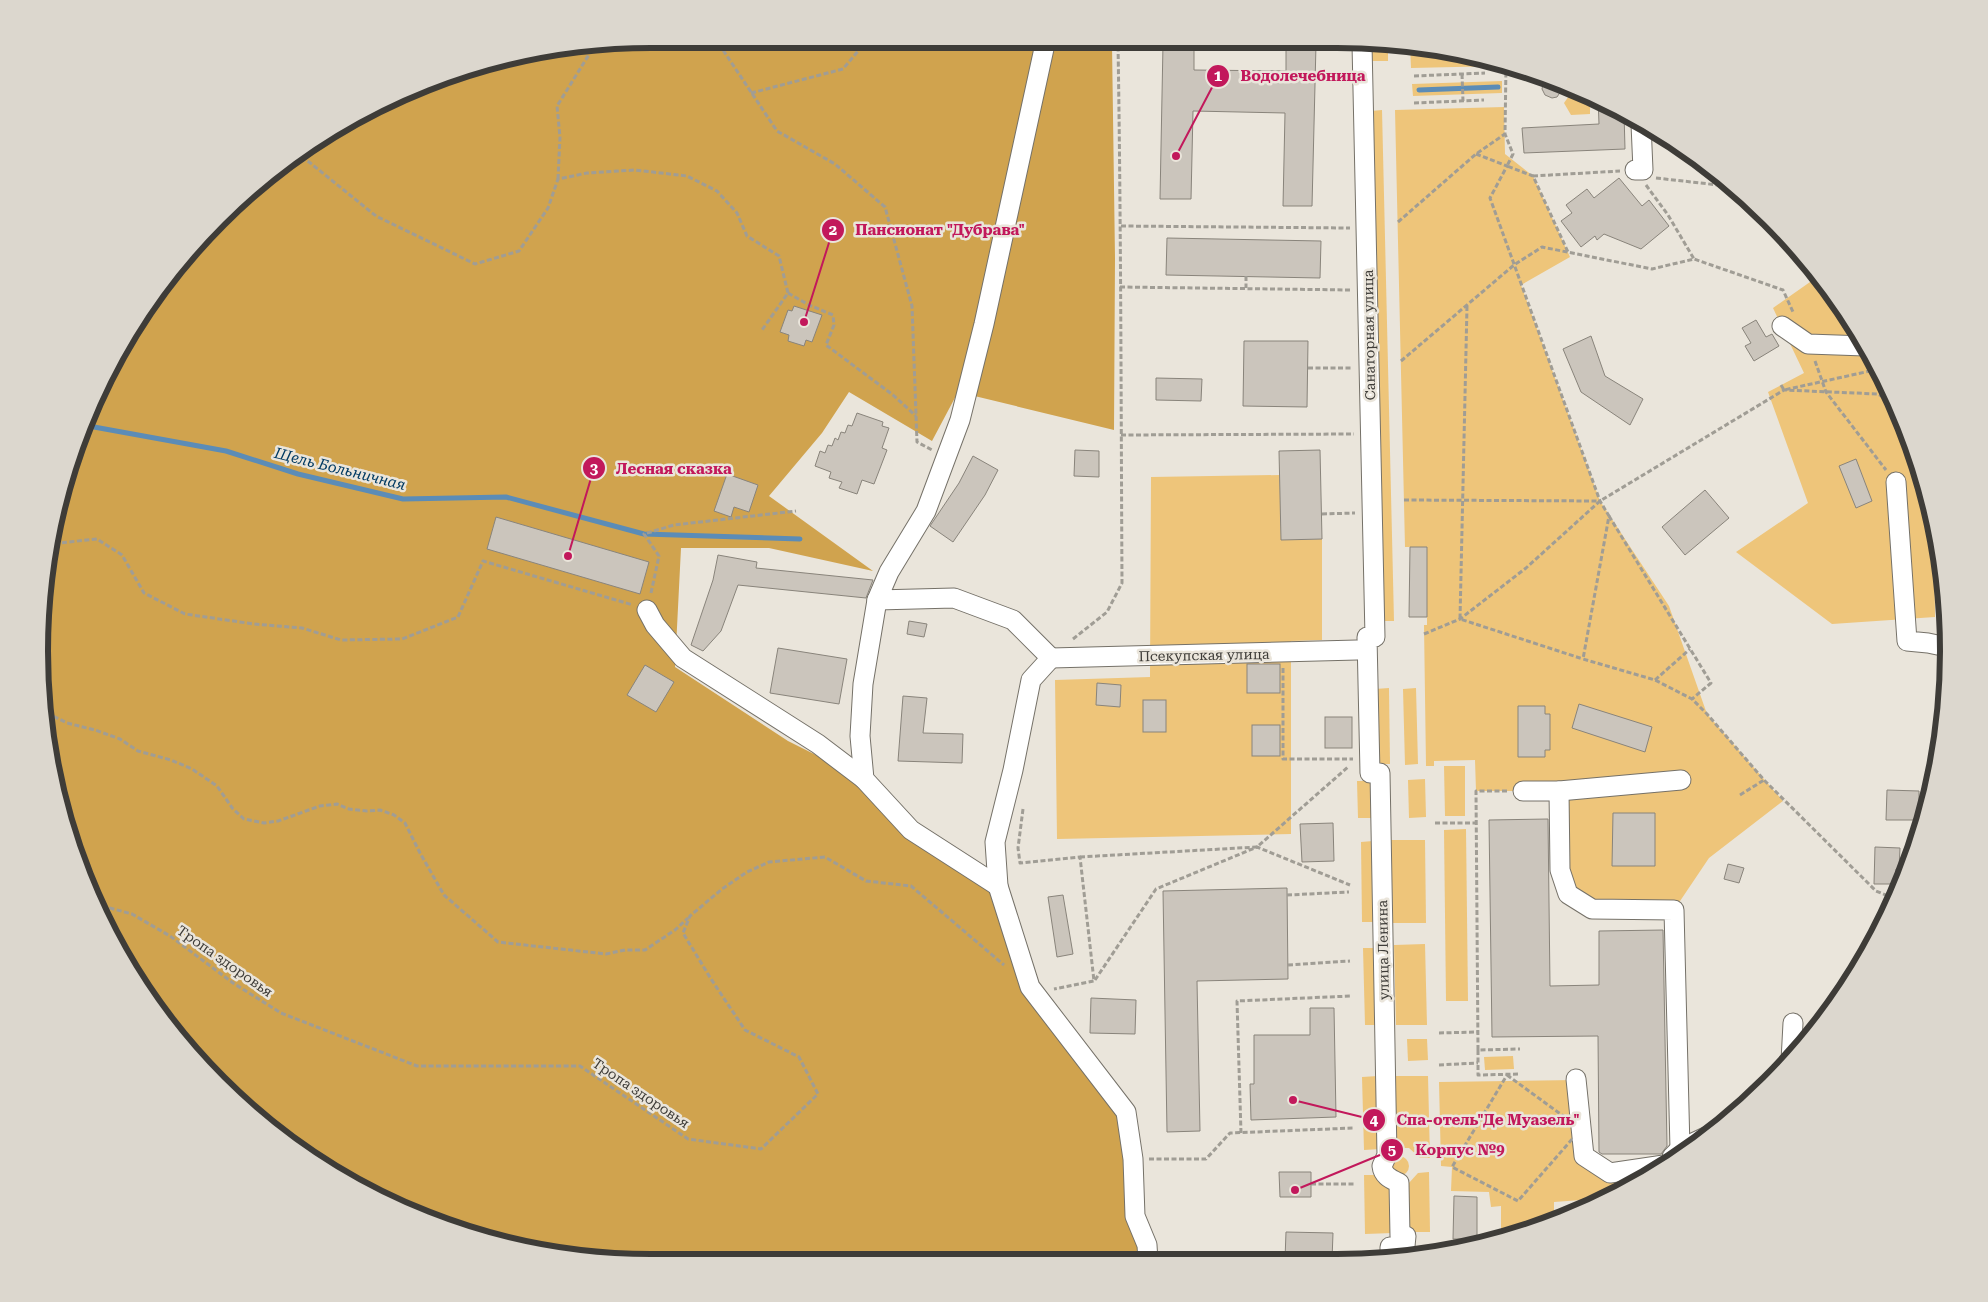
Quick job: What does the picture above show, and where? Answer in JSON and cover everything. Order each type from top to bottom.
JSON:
[{"type":"street","points":[[864,780],[860,736],[862,692],[876,600],[889,572],[926,511],[960,420],[984,324],[1044,48]]},
{"type":"street","name":"Санаторная улица","points":[[1362,49],[1375,626]]},
{"type":"street","points":[[1635,170],[1643,170],[1641,129]]},
{"type":"street","points":[[1789,322],[1808,344],[1858,346]]},
{"type":"street","points":[[1896,482],[1906,641],[1940,645]]},
{"type":"street","points":[[876,600],[954,598],[1013,620],[1051,658],[1031,680],[1014,770],[995,842],[998,886],[1030,987],[1126,1112],[1133,1159],[1135,1216],[1146,1245],[1147,1254]]},
{"type":"street","points":[[647,610],[654,625],[682,658],[818,744],[864,780],[911,830],[998,886]]},
{"type":"street","name":"улица Ленина","points":[[1375,626],[1375,637],[1367,637],[1370,773],[1380,773],[1387,1155],[1382,1166],[1386,1176],[1399,1183],[1400,1236],[1406,1236],[1405,1246],[1390,1247],[1390,1252]]},
{"type":"street","name":"Псекупская улица","points":[[1051,658],[1357,650]]},
{"type":"street","points":[[1523,791],[1559,791],[1681,780]]},
{"type":"street","points":[[1559,791],[1560,870],[1568,894],[1592,909],[1674,910],[1680,1147]]},
{"type":"street","points":[[1792,1048],[1793,1023]]},
{"type":"street","points":[[1576,1079],[1584,1156],[1610,1173],[1650,1167]]},
{"type":"path","points":[[722,48],[777,131],[835,164],[886,207],[912,306],[917,442],[946,456]]},
{"type":"path","points":[[751,93],[843,69],[861,48]]},
{"type":"path","points":[[1072,640],[1107,612],[1122,583],[1121,226],[1118,48]]},
{"type":"path","points":[[302,159],[309,162],[376,216],[475,264],[519,251],[548,208],[558,178],[560,137],[557,106],[591,51]]},
{"type":"path","points":[[1506,72],[1505,134],[1513,154],[1490,198],[1600,501],[1711,683],[1692,699]]},
{"type":"path","points":[[1462,74],[1463,101]]},
{"type":"path","points":[[1414,76],[1485,74]]},
{"type":"path","points":[[1414,103],[1484,100]]},
{"type":"path","points":[[1398,222],[1476,154],[1505,134]]},
{"type":"path","points":[[1476,154],[1533,176],[1635,170],[1661,179],[1721,185]]},
{"type":"path","points":[[558,178],[587,173],[634,170],[687,176],[717,191],[737,213],[747,236],[779,256],[788,293],[809,305],[833,315],[834,325],[826,345],[893,395],[917,417]]},
{"type":"path","points":[[1635,170],[1668,215],[1694,259]]},
{"type":"path","points":[[1533,176],[1569,252]]},
{"type":"path","points":[[1121,226],[1358,228]]},
{"type":"path","points":[[1401,361],[1514,266],[1542,247],[1652,269],[1694,259],[1783,290],[1789,322]]},
{"type":"path","points":[[1246,276],[1246,288]]},
{"type":"path","points":[[1120,287],[1360,290]]},
{"type":"path","points":[[762,330],[788,293]]},
{"type":"path","points":[[1460,619],[1466,306]]},
{"type":"path","points":[[1808,344],[1826,392],[1896,482]]},
{"type":"path","points":[[1308,368],[1361,368]]},
{"type":"path","points":[[1424,634],[1460,619],[1526,568],[1600,501],[1784,390],[1871,371]]},
{"type":"path","points":[[1781,385],[1784,390]]},
{"type":"path","points":[[1784,390],[1878,394],[1885,398]]},
{"type":"path","points":[[1122,435],[1362,434]]},
{"type":"path","points":[[1404,500],[1600,501]]},
{"type":"path","points":[[58,541],[60,543],[97,539],[122,555],[144,593],[185,614],[254,624],[302,628],[342,640],[402,639],[458,617],[483,561],[647,610],[659,556],[644,534],[674,525],[796,511]]},
{"type":"path","points":[[1322,514],[1363,513]]},
{"type":"path","points":[[1583,659],[1609,516]]},
{"type":"path","points":[[1460,619],[1655,680],[1692,699],[1708,714],[1764,780],[1876,891],[1888,896]]},
{"type":"path","points":[[1655,680],[1690,650]]},
{"type":"path","points":[[1282,653],[1283,759],[1358,759]]},
{"type":"path","points":[[52,715],[67,723],[120,739],[138,751],[170,760],[192,769],[217,786],[234,809],[244,818],[264,823],[278,821],[320,806],[337,804],[349,809],[367,812],[380,810],[394,815],[406,823],[420,853],[444,895],[498,942],[606,954],[626,950],[645,950],[675,930],[722,889],[747,872],[769,862],[825,857],[866,881],[911,886],[1010,970]]},
{"type":"path","points":[[1035,993],[1094,981],[1156,889],[1257,847],[1348,766]]},
{"type":"path","points":[[1740,795],[1764,780]]},
{"type":"path","points":[[1520,1074],[1478,1075],[1476,791],[1523,791]]},
{"type":"path","points":[[1024,801],[1018,848],[1020,863],[1080,857],[1257,847],[1350,885]]},
{"type":"path","points":[[1435,823],[1476,823]]},
{"type":"path","points":[[1080,857],[1094,981]]},
{"type":"path","points":[[1287,895],[1349,892]]},
{"type":"path","name":"Тропа здоровья","points":[[105,907],[132,914],[170,936],[234,983],[281,1012],[417,1066],[580,1066],[688,1139],[761,1149],[818,1094],[798,1057],[745,1030],[710,979],[683,933],[690,916]]},
{"type":"path","points":[[1288,965],[1350,961]]},
{"type":"path","points":[[1241,1133],[1237,1001],[1351,996]]},
{"type":"path","points":[[1438,1033],[1478,1032]]},
{"type":"path","points":[[1478,1050],[1520,1049]]},
{"type":"path","points":[[1439,1065],[1478,1063]]},
{"type":"path","points":[[1507,1075],[1581,1129],[1518,1202],[1452,1167],[1507,1075]]},
{"type":"path","points":[[1133,1159],[1206,1159],[1230,1134],[1354,1128]]},
{"type":"path","points":[[1312,1184],[1354,1184]]},
{"type":"shaded area","points":[[651,48],[1112,48],[1115,258],[1114,430],[958,392],[932,441],[849,392],[822,433],[769,496],[873,571],[769,548],[681,548],[675,667],[788,741],[864,779],[911,830],[998,886],[1030,987],[1126,1112],[1147,1245],[1131,1254],[651,1254],[612,1253],[533,1243],[495,1234],[420,1209],[349,1174],[284,1130],[253,1105],[197,1049],[149,986],[128,953],[93,882],[80,845],[59,769],[53,730],[49,690],[49,612],[59,533],[68,495],[93,420],[110,384],[128,349],[172,284],[224,224],[253,197],[316,149],[349,128],[384,110],[420,93],[457,80],[533,59],[612,49]]},
{"type":"shaded area","points":[[1370,49],[1388,50],[1388,61],[1370,61]]},
{"type":"shaded area","points":[[1410,52],[1455,59],[1486,66],[1411,68]]},
{"type":"shaded area","points":[[1502,81],[1502,93],[1413,96],[1412,84]]},
{"type":"shaded area","points":[[1570,94],[1590,103],[1590,114],[1571,115],[1564,103]]},
{"type":"shaded area","points":[[1504,107],[1505,154],[1533,176],[1570,257],[1521,285],[1600,501],[1669,606],[1707,714],[1783,801],[1709,858],[1674,910],[1591,909],[1568,894],[1559,791],[1476,791],[1475,760],[1434,761],[1434,766],[1426,766],[1424,625],[1427,625],[1427,547],[1405,547],[1395,110]]},
{"type":"shaded area","points":[[1382,110],[1394,621],[1382,621],[1371,111]]},
{"type":"shaded area","points":[[1813,280],[1860,349],[1895,420],[1920,495],[1934,568],[1935,617],[1832,624],[1736,552],[1808,503],[1768,392],[1804,373],[1773,308]]},
{"type":"shaded area","points":[[1280,475],[1281,540],[1322,539],[1322,640],[1291,641],[1291,834],[1057,839],[1055,680],[1150,677],[1151,477]]},
{"type":"shaded area","points":[[1389,688],[1390,764],[1376,764],[1375,689]]},
{"type":"shaded area","points":[[1416,688],[1418,764],[1405,765],[1403,689]]},
{"type":"shaded area","points":[[1444,766],[1465,766],[1465,816],[1445,816]]},
{"type":"shaded area","points":[[1425,779],[1426,817],[1409,818],[1408,780]]},
{"type":"shaded area","points":[[1357,781],[1374,781],[1374,818],[1358,818]]},
{"type":"shaded area","points":[[1466,829],[1468,1001],[1446,1001],[1444,830]]},
{"type":"shaded area","points":[[1391,840],[1425,840],[1426,923],[1393,923]]},
{"type":"shaded area","points":[[1373,841],[1375,922],[1362,922],[1361,842]]},
{"type":"shaded area","points":[[1425,944],[1427,1025],[1396,1025],[1394,945]]},
{"type":"shaded area","points":[[1363,948],[1376,948],[1378,1025],[1365,1025]]},
{"type":"shaded area","points":[[1407,1039],[1427,1039],[1428,1060],[1408,1061]]},
{"type":"shaded area","points":[[1513,1056],[1514,1069],[1485,1070],[1484,1057]]},
{"type":"shaded area","points":[[1378,1076],[1380,1149],[1364,1150],[1362,1077]]},
{"type":"shaded area","points":[[1393,1076],[1428,1076],[1430,1158],[1420,1158],[1409,1148],[1394,1148]]},
{"type":"shaded area","points":[[1576,1080],[1584,1156],[1610,1173],[1650,1167],[1581,1203],[1581,1200],[1554,1202],[1554,1214],[1501,1231],[1501,1206],[1491,1207],[1489,1192],[1451,1191],[1452,1167],[1441,1166],[1439,1082]]},
{"type":"shaded area","points":[[1399,1156],[1406,1159],[1409,1166],[1406,1173],[1399,1176],[1392,1173],[1389,1166],[1392,1159]]},
{"type":"shaded area","points":[[1429,1172],[1430,1232],[1408,1232],[1408,1184],[1418,1173]]},
{"type":"shaded area","points":[[1364,1175],[1380,1175],[1392,1186],[1393,1233],[1365,1234]]},
{"type":"building","points":[[1163,48],[1194,48],[1194,70],[1286,71],[1286,48],[1316,48],[1312,206],[1283,206],[1285,113],[1193,111],[1191,199],[1160,199]]},
{"type":"building","points":[[1543,84],[1561,91],[1557,97],[1552,98],[1545,95],[1542,89]]},
{"type":"building","points":[[1598,107],[1624,120],[1625,149],[1524,153],[1522,128],[1599,124]]},
{"type":"building","points":[[1619,178],[1642,206],[1649,200],[1669,226],[1641,249],[1604,234],[1597,240],[1595,236],[1581,247],[1561,221],[1572,213],[1566,205],[1587,189],[1594,198]]},
{"type":"building","points":[[1167,238],[1321,241],[1320,278],[1166,275]]},
{"type":"building","points":[[794,306],[822,315],[812,342],[806,340],[804,346],[788,341],[789,335],[780,332],[788,310],[792,311]]},
{"type":"building","points":[[1756,320],[1766,337],[1772,334],[1779,346],[1754,361],[1745,346],[1751,343],[1742,328]]},
{"type":"building","points":[[1591,336],[1605,376],[1643,399],[1630,425],[1581,392],[1563,349]]},
{"type":"building","points":[[1244,341],[1308,341],[1307,407],[1243,406]]},
{"type":"building","points":[[1156,378],[1202,379],[1201,401],[1156,400]]},
{"type":"building","points":[[857,413],[883,422],[882,426],[889,428],[882,448],[887,450],[874,484],[862,480],[857,494],[839,488],[842,482],[829,478],[831,472],[815,466],[820,451],[825,453],[828,445],[832,446],[835,438],[838,440],[841,432],[845,433],[848,425],[852,426]]},
{"type":"building","points":[[1075,450],[1099,451],[1099,477],[1074,476]]},
{"type":"building","points":[[1320,450],[1322,539],[1281,540],[1279,451]]},
{"type":"building","points":[[973,456],[998,470],[985,495],[953,542],[930,526],[959,483]]},
{"type":"building","points":[[1856,459],[1872,501],[1856,508],[1839,466]]},
{"type":"building","points":[[727,474],[758,485],[749,512],[734,507],[731,517],[714,511]]},
{"type":"building","points":[[1705,490],[1729,518],[1685,555],[1662,527]]},
{"type":"building","points":[[496,517],[649,562],[640,594],[487,549]]},
{"type":"building","points":[[1410,547],[1427,547],[1427,617],[1409,617]]},
{"type":"building","points":[[718,555],[757,562],[756,568],[873,580],[866,598],[738,585],[721,631],[703,651],[691,645],[713,580]]},
{"type":"building","points":[[909,621],[927,624],[924,637],[907,634]]},
{"type":"building","points":[[778,648],[847,659],[839,704],[770,693]]},
{"type":"building","points":[[1247,664],[1280,664],[1280,693],[1247,693]]},
{"type":"building","points":[[645,665],[674,682],[656,712],[627,695]]},
{"type":"building","points":[[1097,683],[1121,685],[1120,707],[1096,705]]},
{"type":"building","points":[[903,696],[927,698],[923,733],[963,734],[962,763],[898,761]]},
{"type":"building","points":[[1143,700],[1166,700],[1166,732],[1143,732]]},
{"type":"building","points":[[1579,704],[1652,727],[1645,752],[1572,728]]},
{"type":"building","points":[[1518,706],[1545,706],[1545,714],[1550,714],[1550,750],[1545,750],[1545,757],[1518,757]]},
{"type":"building","points":[[1325,717],[1352,717],[1352,748],[1325,748]]},
{"type":"building","points":[[1252,725],[1280,725],[1280,756],[1252,756]]},
{"type":"building","points":[[1887,790],[1919,791],[1919,810],[1916,820],[1886,820]]},
{"type":"building","points":[[1613,813],[1655,813],[1655,866],[1612,866]]},
{"type":"building","points":[[1548,819],[1550,986],[1599,985],[1599,931],[1663,930],[1667,1146],[1661,1154],[1602,1154],[1599,1152],[1598,1036],[1492,1037],[1489,820]]},
{"type":"building","points":[[1333,823],[1334,861],[1302,862],[1300,824]]},
{"type":"building","points":[[1875,847],[1900,848],[1899,869],[1896,869],[1894,884],[1874,884]]},
{"type":"building","points":[[1728,864],[1744,868],[1739,883],[1724,879]]},
{"type":"building","points":[[1287,888],[1288,979],[1197,981],[1200,1131],[1167,1132],[1163,891]]},
{"type":"building","points":[[1063,895],[1073,954],[1057,957],[1048,897]]},
{"type":"building","points":[[1091,998],[1136,1000],[1135,1034],[1090,1033]]},
{"type":"building","points":[[1310,1008],[1334,1008],[1336,1117],[1251,1120],[1250,1084],[1254,1084],[1254,1035],[1310,1035]]},
{"type":"building","points":[[1279,1172],[1311,1172],[1311,1197],[1280,1197]]},
{"type":"building","points":[[1454,1196],[1477,1197],[1477,1238],[1453,1239]]},
{"type":"building","points":[[1286,1232],[1333,1233],[1332,1254],[1285,1254]]},
{"type":"waterway","points":[[1419,90],[1498,87]]},
{"type":"waterway","name":"Щель Больничная","points":[[91,426],[226,451],[298,474],[403,499],[506,497],[644,534],[800,539]]},
{"type":"place","name":"Водолечебница","points":[[1176,156]]},
{"type":"place","name":"Пансионат \"Дубрава\"","points":[[804,322]]},
{"type":"place","name":"Лесная сказка","points":[[568,556]]},
{"type":"place","name":"Спа-отель\"Де Муазель\"","points":[[1293,1100]]},
{"type":"place","name":"Корпус №9","points":[[1295,1190]]}]
